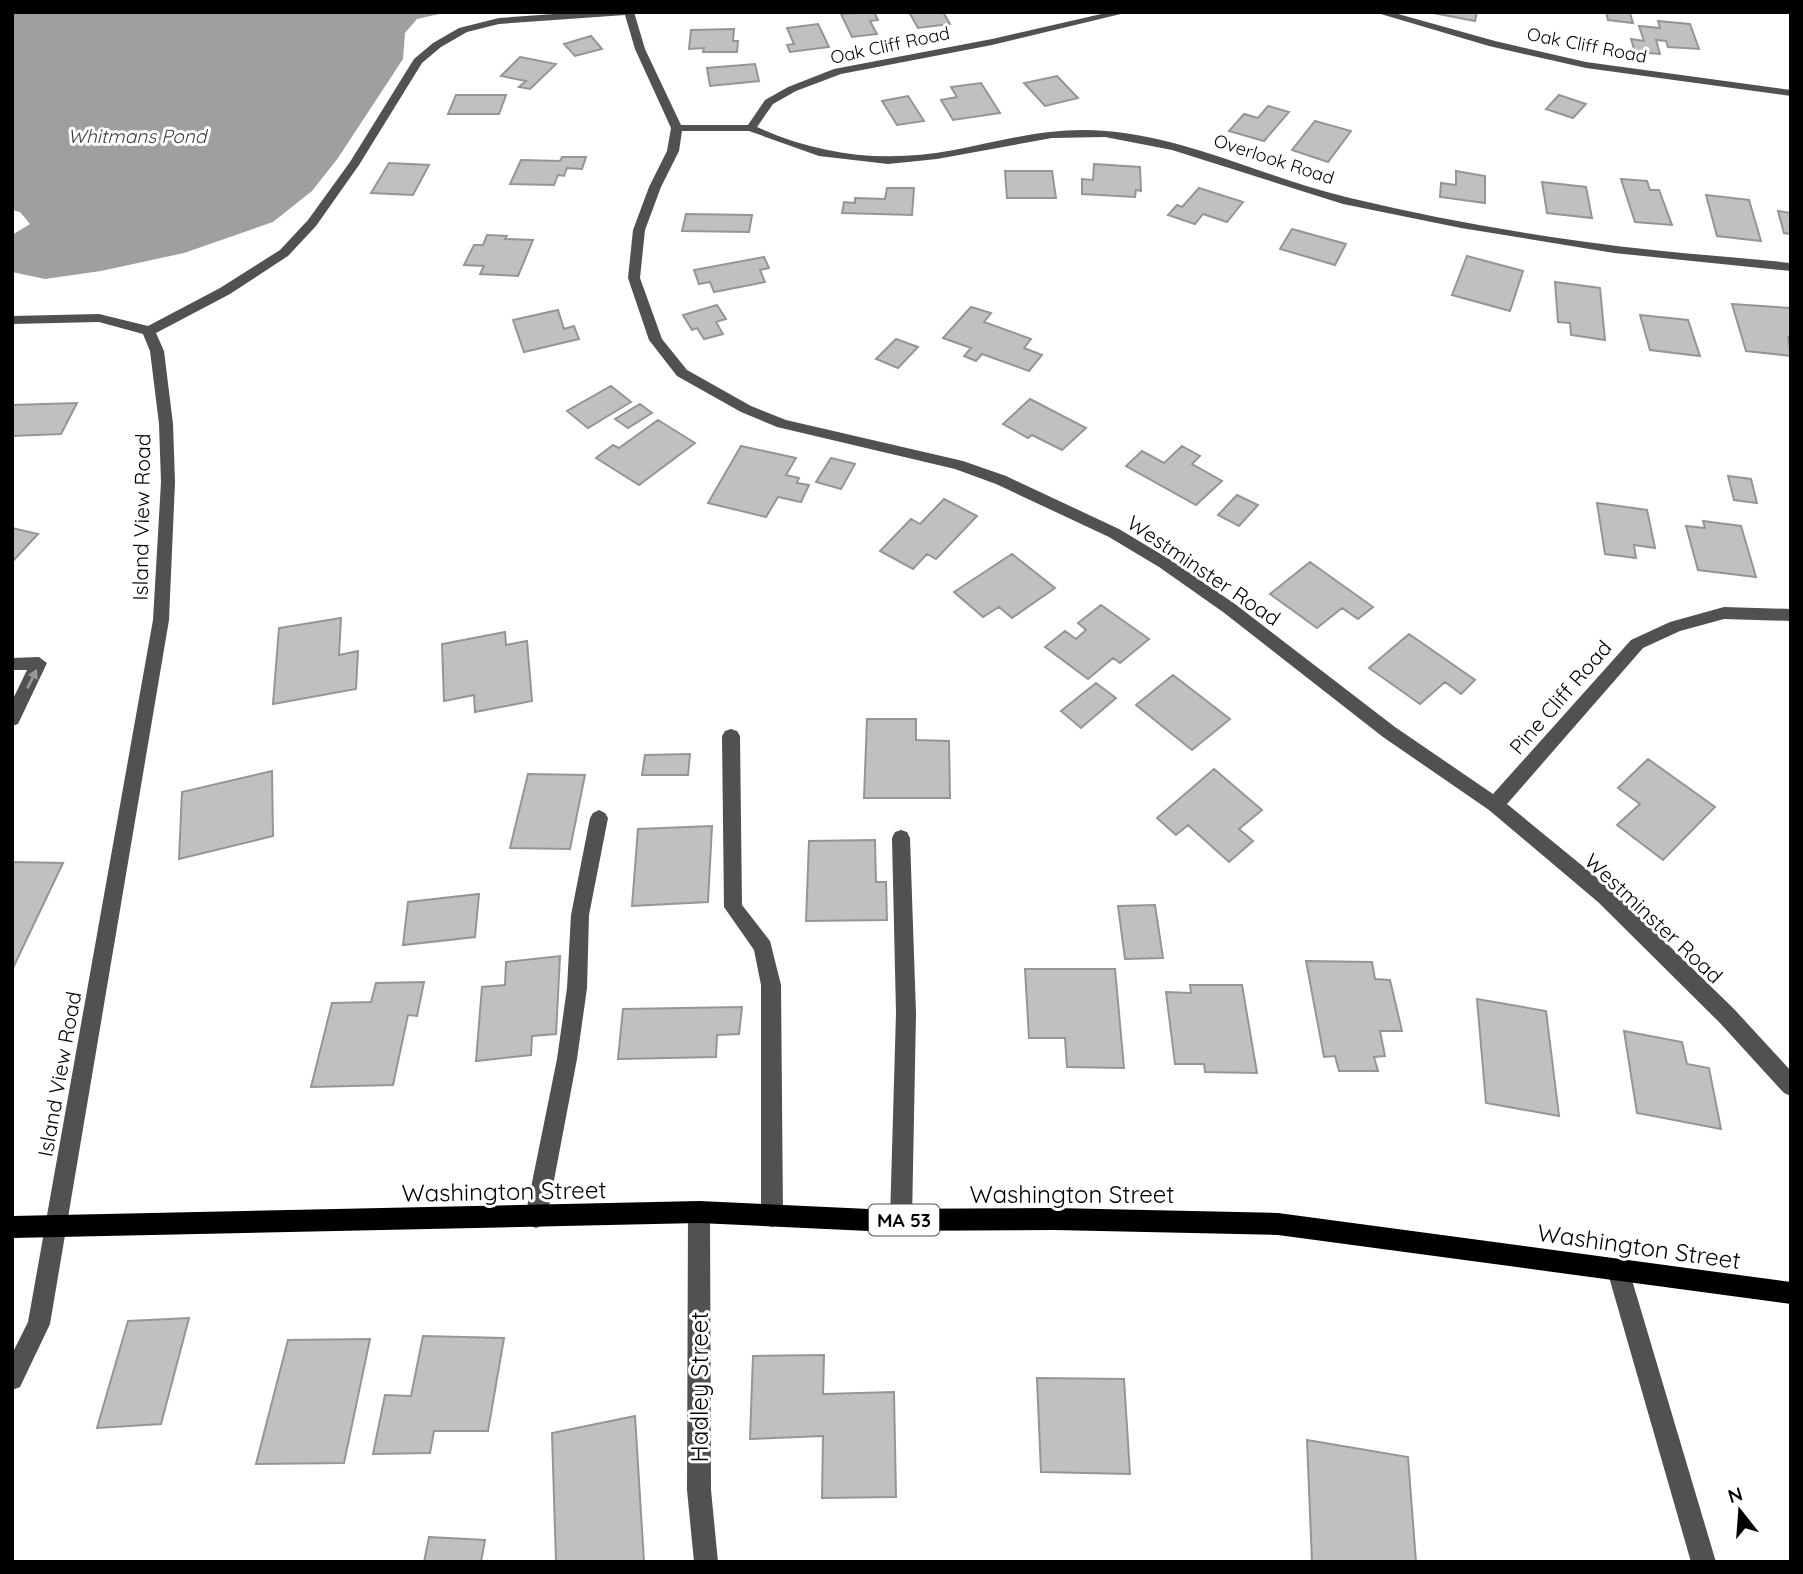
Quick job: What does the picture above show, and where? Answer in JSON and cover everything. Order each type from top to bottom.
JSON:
[{"type":"main road","name":"Washington Street","points":[[12,1227],[699,1212],[901,1220],[1054,1219],[1278,1224],[1791,1293]]},
{"type":"street","points":[[12,320],[102,318],[135,324],[149,331],[225,291],[284,253],[312,223],[341,183],[418,61],[437,45],[463,30],[499,21],[629,12],[640,49],[677,128],[751,128]]},
{"type":"street","name":"Oak Cliff Road","points":[[751,128],[769,102],[792,89],[838,71],[992,42],[1124,12]]},
{"type":"street","name":"Oak Cliff Road","points":[[1379,12],[1493,44],[1586,65],[1791,93]]},
{"type":"street","name":"Westminster Road","points":[[677,128],[673,151],[655,187],[639,230],[634,278],[656,340],[682,373],[746,409],[782,424],[958,466],[1040,496],[1114,533],[1229,608],[1389,732],[1495,805],[1605,896],[1727,1016],[1791,1086]]},
{"type":"street","name":"Overlook Road","points":[[751,128],[809,152],[863,160],[908,160],[937,156],[1036,136],[1101,134],[1184,148],[1286,184],[1345,200],[1500,233],[1653,254],[1791,267]]},
{"type":"street","name":"Island View Road","points":[[12,1379],[39,1324],[132,799],[160,620],[168,482],[166,424],[157,351],[149,331]]},
{"type":"street","name":"Pine Cliff Road","points":[[1495,805],[1637,644],[1676,626],[1724,613],[1791,615]]},
{"type":"street","points":[[12,664],[39,663],[12,719]]},
{"type":"street","points":[[732,736],[733,907],[763,947],[771,985],[772,1216]]},
{"type":"street","points":[[536,1217],[567,1059],[577,988],[580,915],[599,818]]},
{"type":"street","points":[[901,838],[906,1013],[901,1220]]},
{"type":"street","name":"Hadley Street","points":[[699,1212],[699,1490],[706,1562]]},
{"type":"street","points":[[1618,1270],[1704,1562]]},
{"type":"water","name":"Whitmans Pond","points":[[12,12],[448,12],[417,19],[405,33],[403,59],[338,158],[312,191],[273,222],[184,253],[101,271],[45,279],[12,272],[12,235],[30,224],[20,212],[12,210]]},
{"type":"building","points":[[874,12],[878,20],[870,21],[877,34],[852,37],[841,14]]},
{"type":"building","points":[[909,12],[943,12],[950,24],[918,28]]},
{"type":"building","points":[[1428,12],[1477,12],[1475,21]]},
{"type":"building","points":[[1606,12],[1630,13],[1633,23],[1608,20]]},
{"type":"building","points":[[1658,21],[1690,24],[1699,49],[1668,47],[1666,41],[1656,40],[1660,54],[1635,52],[1631,39],[1644,41],[1639,26],[1660,28]]},
{"type":"building","points":[[818,24],[829,47],[790,52],[787,45],[794,44],[787,28]]},
{"type":"building","points":[[734,29],[733,41],[738,41],[737,52],[703,52],[704,48],[689,49],[691,30]]},
{"type":"building","points":[[591,36],[602,49],[575,56],[564,44]]},
{"type":"building","points":[[520,57],[556,64],[530,89],[519,87],[526,81],[501,76]]},
{"type":"building","points":[[755,64],[759,81],[710,86],[707,68]]},
{"type":"building","points":[[1057,76],[1078,98],[1045,106],[1024,83]]},
{"type":"building","points":[[981,83],[1000,113],[953,120],[941,100],[957,97],[951,87]]},
{"type":"building","points":[[456,95],[506,95],[499,114],[448,114]]},
{"type":"building","points":[[1559,95],[1586,104],[1573,118],[1546,109]]},
{"type":"building","points":[[908,96],[924,121],[897,125],[882,101]]},
{"type":"building","points":[[1268,106],[1289,112],[1264,141],[1229,131],[1244,114],[1258,118]]},
{"type":"building","points":[[1315,121],[1351,131],[1328,162],[1292,150]]},
{"type":"building","points":[[562,157],[586,157],[582,169],[567,168],[564,176],[558,175],[554,185],[510,184],[521,160],[560,161]]},
{"type":"building","points":[[389,163],[429,165],[413,195],[371,193]]},
{"type":"building","points":[[1094,164],[1140,167],[1141,191],[1136,190],[1135,197],[1082,194],[1082,179],[1093,180]]},
{"type":"building","points":[[1005,171],[1052,171],[1056,198],[1007,198]]},
{"type":"building","points":[[1456,171],[1485,176],[1485,203],[1440,197],[1441,183],[1456,185]]},
{"type":"building","points":[[1621,179],[1647,181],[1650,190],[1659,190],[1672,225],[1635,222]]},
{"type":"building","points":[[1542,182],[1586,187],[1592,218],[1547,213]]},
{"type":"building","points":[[887,188],[914,188],[912,215],[842,213],[844,202],[855,203],[855,198],[885,199]]},
{"type":"building","points":[[1199,188],[1243,202],[1227,222],[1203,214],[1195,224],[1168,215],[1177,205],[1182,207]]},
{"type":"building","points":[[1706,195],[1749,200],[1761,241],[1717,236]]},
{"type":"building","points":[[1778,211],[1791,213],[1791,234],[1784,233]]},
{"type":"building","points":[[686,214],[752,215],[749,232],[682,231]]},
{"type":"building","points":[[1292,229],[1346,244],[1335,265],[1280,249]]},
{"type":"building","points":[[487,235],[533,240],[518,276],[480,274],[484,266],[464,265],[474,245],[483,245]]},
{"type":"building","points":[[1467,256],[1523,271],[1510,311],[1452,295]]},
{"type":"building","points":[[764,257],[769,268],[760,270],[765,282],[714,292],[710,282],[699,284],[694,270]]},
{"type":"building","points":[[1555,282],[1600,288],[1605,340],[1571,335],[1570,323],[1558,322]]},
{"type":"building","points":[[1732,304],[1790,308],[1791,337],[1788,337],[1791,356],[1746,351]]},
{"type":"building","points":[[717,305],[726,319],[716,322],[723,334],[704,339],[697,328],[692,330],[683,315]]},
{"type":"building","points":[[971,307],[991,313],[984,322],[1031,339],[1024,348],[1042,355],[1029,371],[982,354],[976,361],[964,356],[971,348],[943,338]]},
{"type":"building","points":[[558,310],[564,329],[574,326],[579,339],[524,352],[513,320]]},
{"type":"building","points":[[1640,315],[1688,320],[1700,356],[1650,350]]},
{"type":"building","points":[[896,339],[918,347],[898,368],[876,359]]},
{"type":"building","points":[[611,386],[631,402],[588,428],[567,411]]},
{"type":"building","points":[[1030,399],[1086,428],[1062,450],[1032,435],[1028,438],[1003,424]]},
{"type":"building","points":[[77,403],[61,434],[12,436],[12,405]]},
{"type":"building","points":[[640,404],[652,413],[628,428],[615,419]]},
{"type":"building","points":[[658,420],[695,443],[639,485],[596,458],[613,445],[619,448]]},
{"type":"building","points":[[741,446],[796,458],[786,475],[799,478],[797,483],[809,485],[801,502],[778,497],[766,517],[708,503]]},
{"type":"building","points":[[1182,446],[1200,456],[1192,464],[1222,481],[1196,505],[1126,466],[1142,451],[1164,463]]},
{"type":"building","points":[[831,458],[855,464],[841,489],[816,482]]},
{"type":"building","points":[[1728,476],[1751,479],[1757,503],[1734,500]]},
{"type":"building","points":[[1237,495],[1258,505],[1239,526],[1218,515]]},
{"type":"building","points":[[944,499],[977,516],[936,559],[927,554],[913,569],[880,551],[911,519],[920,524]]},
{"type":"building","points":[[1597,503],[1647,510],[1655,548],[1634,545],[1636,558],[1605,554]]},
{"type":"building","points":[[1703,521],[1741,526],[1756,577],[1698,570],[1686,526],[1705,528]]},
{"type":"building","points":[[12,528],[38,534],[12,562]]},
{"type":"building","points":[[1012,554],[1055,588],[1012,618],[999,607],[983,617],[954,592]]},
{"type":"building","points":[[1310,562],[1373,607],[1358,619],[1342,608],[1317,628],[1270,594]]},
{"type":"building","points":[[1101,605],[1149,639],[1120,663],[1113,658],[1088,679],[1045,647],[1065,631],[1076,639],[1086,630],[1078,623]]},
{"type":"building","points":[[341,618],[339,655],[358,651],[356,689],[273,704],[279,628]]},
{"type":"building","points":[[505,632],[506,645],[527,641],[532,701],[475,712],[474,695],[444,701],[442,644]]},
{"type":"building","points":[[1409,634],[1475,680],[1461,694],[1445,682],[1420,704],[1369,668]]},
{"type":"building","points":[[1173,675],[1230,719],[1192,750],[1136,705]]},
{"type":"building","points":[[1096,683],[1116,698],[1081,728],[1061,711]]},
{"type":"building","points":[[867,719],[916,719],[916,740],[949,741],[950,798],[864,798]]},
{"type":"building","points":[[690,754],[688,775],[642,775],[645,755]]},
{"type":"building","points":[[1648,759],[1715,807],[1663,860],[1617,825],[1640,804],[1618,788]]},
{"type":"building","points":[[1214,769],[1262,810],[1239,829],[1253,841],[1229,862],[1188,825],[1176,835],[1157,818]]},
{"type":"building","points":[[272,771],[273,836],[179,859],[182,792]]},
{"type":"building","points":[[528,774],[585,775],[570,849],[510,848]]},
{"type":"building","points":[[712,826],[708,902],[632,906],[638,829]]},
{"type":"building","points":[[875,840],[876,882],[886,882],[887,920],[806,921],[809,841]]},
{"type":"building","points":[[12,862],[63,863],[12,970]]},
{"type":"building","points":[[479,894],[475,937],[403,945],[408,902]]},
{"type":"building","points":[[1155,905],[1163,958],[1125,959],[1118,906]]},
{"type":"building","points":[[560,956],[556,1034],[532,1036],[531,1055],[476,1061],[482,987],[505,985],[506,962]]},
{"type":"building","points":[[1306,961],[1372,962],[1375,979],[1390,980],[1402,1031],[1380,1031],[1385,1056],[1374,1057],[1378,1071],[1339,1071],[1335,1056],[1324,1057]]},
{"type":"building","points":[[1025,969],[1115,969],[1124,1068],[1067,1067],[1065,1038],[1029,1038]]},
{"type":"building","points":[[424,982],[417,1016],[408,1015],[393,1085],[311,1087],[332,1003],[371,1002],[376,983]]},
{"type":"building","points":[[1190,985],[1242,985],[1257,1073],[1205,1072],[1204,1064],[1175,1064],[1166,992],[1191,993]]},
{"type":"building","points":[[1477,999],[1546,1011],[1559,1116],[1486,1103]]},
{"type":"building","points":[[742,1007],[739,1034],[717,1035],[716,1057],[618,1059],[623,1009]]},
{"type":"building","points":[[1624,1031],[1682,1042],[1687,1064],[1709,1068],[1721,1129],[1637,1113]]},
{"type":"building","points":[[189,1318],[161,1424],[97,1428],[128,1321]]},
{"type":"building","points":[[423,1336],[504,1338],[488,1431],[434,1431],[430,1453],[373,1454],[385,1395],[411,1396]]},
{"type":"building","points":[[370,1339],[344,1463],[256,1464],[288,1340]]},
{"type":"building","points":[[824,1355],[823,1394],[894,1392],[896,1497],[822,1498],[823,1436],[750,1439],[753,1356]]},
{"type":"building","points":[[1037,1378],[1124,1379],[1130,1474],[1041,1472]]},
{"type":"building","points":[[635,1416],[644,1562],[556,1562],[552,1433]]},
{"type":"building","points":[[1307,1440],[1408,1457],[1416,1562],[1312,1562]]},
{"type":"building","points":[[429,1537],[485,1540],[481,1562],[424,1562]]}]
